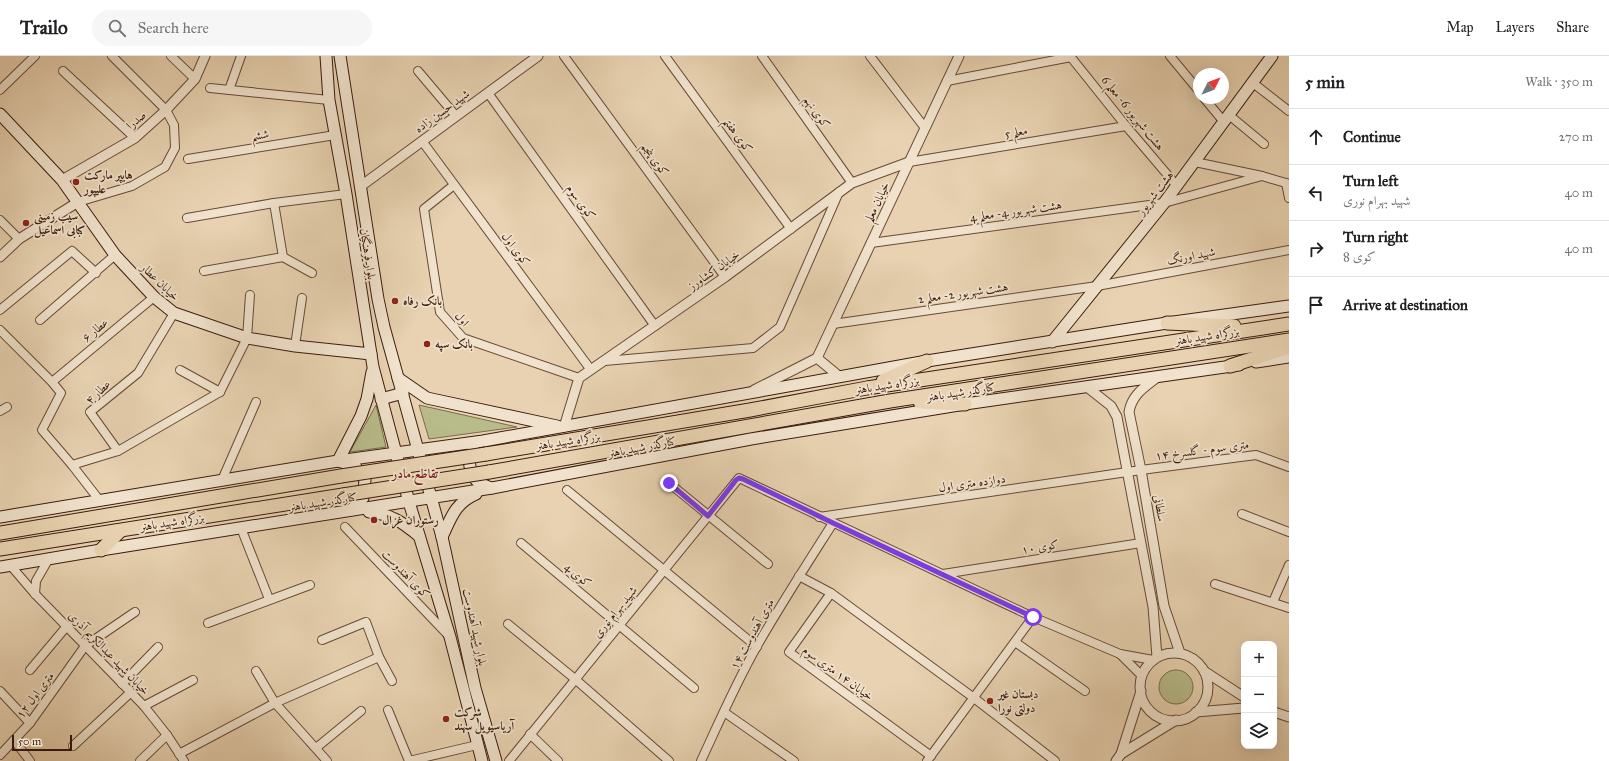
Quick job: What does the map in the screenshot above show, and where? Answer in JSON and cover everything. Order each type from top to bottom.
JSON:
[{"type":"highway","points":[[1167,323],[1266,327]]},
{"type":"highway","name":"بزرگراه شهید باهنر","points":[[0,533],[750,410],[867,388],[1289,324]]},
{"type":"highway","name":"بزرگراه شهید باهنر","points":[[0,549],[489,472],[890,401],[1289,340]]},
{"type":"highway","points":[[1230,366],[1289,347]]},
{"type":"highway","points":[[867,388],[927,361]]},
{"type":"highway","points":[[890,401],[965,404]]},
{"type":"highway","points":[[101,550],[120,531]]},
{"type":"main road","name":"بلوار فرهنگیان","points":[[326,56],[329,100],[346,194],[373,368],[409,502]]},
{"type":"main road","name":"بلوار فرهنگیان","points":[[340,56],[378,299],[431,498]]},
{"type":"main road","name":"هشت شهریور","points":[[1052,342],[1177,186],[1253,82],[1268,58]]},
{"type":"main road","name":"خیابان عطار","points":[[0,114],[62,180],[115,255],[154,296],[174,313],[247,338],[295,346],[371,354]]},
{"type":"main road","points":[[0,516],[100,501],[338,461],[483,441],[927,361],[1167,323],[1289,306]]},
{"type":"main road","name":"کنارگذر شهید باهنر","points":[[6,567],[101,550],[492,488],[751,440],[965,404],[1289,357]]},
{"type":"main road","points":[[338,461],[361,416],[367,399],[373,368]]},
{"type":"main road","points":[[398,378],[427,398],[564,427]]},
{"type":"main road","points":[[381,399],[403,393]]},
{"type":"main road","points":[[483,441],[472,452],[469,468],[477,482],[492,488]]},
{"type":"main road","points":[[338,461],[355,466],[365,480],[363,498],[351,510]]},
{"type":"main road","points":[[442,538],[453,512],[467,498],[492,488]]},
{"type":"main road","name":"بلوار شهید آهندوست","points":[[431,498],[442,538],[475,688],[496,761]]},
{"type":"main road","points":[[409,502],[450,637],[482,761]]},
{"type":"main road","points":[[351,510],[383,513],[405,524],[420,536]]},
{"type":"main road","points":[[463,691],[475,688]]},
{"type":"street","points":[[0,90],[35,56]]},
{"type":"street","points":[[0,256],[19,239],[78,202],[132,186],[165,167],[175,148],[174,125],[166,110],[112,56]]},
{"type":"street","points":[[171,56],[195,79]]},
{"type":"street","name":"صدرا","points":[[62,180],[135,138],[166,110],[195,79],[205,56]]},
{"type":"street","points":[[229,90],[241,56]]},
{"type":"street","name":"شهید حسین زاده","points":[[361,186],[538,56]]},
{"type":"street","name":"کوی پنجم","points":[[564,56],[725,277]]},
{"type":"street","name":"کوی هفتم","points":[[665,56],[791,229]]},
{"type":"street","name":"کوی نهم","points":[[762,56],[852,183]]},
{"type":"street","points":[[870,56],[925,128]]},
{"type":"street","name":"خیابان معلم","points":[[817,358],[959,56]]},
{"type":"street","points":[[1170,56],[1193,84]]},
{"type":"street","points":[[947,81],[1071,57]]},
{"type":"street","name":"هشت شهریور 6- معلم 6","points":[[1071,57],[1126,126],[1177,186]]},
{"type":"street","points":[[63,71],[135,138]]},
{"type":"street","points":[[418,71],[456,116]]},
{"type":"street","points":[[1253,82],[1289,111]]},
{"type":"street","points":[[210,88],[329,100]]},
{"type":"street","name":"کوی سوم","points":[[488,93],[655,326]]},
{"type":"street","points":[[1211,104],[1226,118],[1264,144]]},
{"type":"street","name":"معلم 5","points":[[909,162],[1126,126]]},
{"type":"street","name":"ششم","points":[[188,158],[335,135]]},
{"type":"street","name":"کوی اول","points":[[422,141],[591,370]]},
{"type":"street","name":"خیابان کشاورز","points":[[579,378],[725,277],[852,183],[909,162]]},
{"type":"street","points":[[1195,162],[1262,176],[1288,184],[1289,198]]},
{"type":"street","name":"هشت شهریور 4- معلم 4","points":[[871,243],[1164,203],[1262,176]]},
{"type":"street","name":"اول","points":[[454,185],[424,209],[440,312],[463,338],[579,378]]},
{"type":"street","points":[[605,361],[753,348],[780,327],[839,192]]},
{"type":"street","points":[[187,218],[274,203],[346,194]]},
{"type":"street","points":[[274,203],[283,257]]},
{"type":"street","points":[[0,220],[19,239]]},
{"type":"street","points":[[0,310],[72,250],[96,273]]},
{"type":"street","name":"شهید اورنگ","points":[[1097,286],[1289,250]]},
{"type":"street","points":[[40,320],[115,255]]},
{"type":"street","points":[[204,270],[283,257],[312,273]]},
{"type":"street","name":"هشت شهریور 2- معلم 2","points":[[833,324],[1097,286]]},
{"type":"street","name":"عطار ۶","points":[[52,382],[154,296]]},
{"type":"street","points":[[72,465],[118,451],[220,392],[247,338],[250,296]]},
{"type":"street","points":[[295,346],[302,298]]},
{"type":"street","name":"عطار ۴","points":[[118,451],[90,412],[138,373],[174,313]]},
{"type":"street","points":[[0,330],[61,393],[42,430],[100,501]]},
{"type":"street","points":[[747,394],[817,358],[840,377]]},
{"type":"street","points":[[180,370],[220,392]]},
{"type":"street","name":"سلطانی","points":[[1159,376],[1140,392],[1131,402],[1129,412],[1141,470],[1164,606],[1180,653]]},
{"type":"street","points":[[564,427],[579,378]]},
{"type":"street","name":"سلطانی","points":[[1087,387],[1111,406],[1117,417],[1153,607],[1155,658]]},
{"type":"street","points":[[222,480],[256,402]]},
{"type":"street","name":"۱۴ متری سوم - گلسرخ","points":[[1128,472],[1256,455],[1289,467]]},
{"type":"street","name":"دوازده متری اول","points":[[819,517],[1128,472]]},
{"type":"street","name":"شهید بهرام نوری","points":[[509,761],[739,478],[819,517]]},
{"type":"street","points":[[669,483],[768,564]]},
{"type":"street","points":[[567,490],[757,647]]},
{"type":"street","points":[[1242,514],[1289,532]]},
{"type":"street","points":[[819,517],[1033,617],[1120,654],[1155,658],[1168,653],[1180,653],[1191,657],[1204,671],[1208,687],[1203,704],[1191,716],[1176,720],[1168,720],[1157,716],[1148,708],[1142,698],[1142,676],[1155,658]]},
{"type":"street","name":"۱۴ متری آهندوست","points":[[701,761],[757,647],[799,576],[833,523]]},
{"type":"street","name":"کوی آهندوست","points":[[345,527],[450,637]]},
{"type":"street","points":[[242,528],[269,599]]},
{"type":"street","name":"کوی 4","points":[[521,543],[694,688]]},
{"type":"street","name":"کوی ۱۰","points":[[943,574],[1141,543]]},
{"type":"street","points":[[35,594],[36,581],[48,560]]},
{"type":"street","points":[[1273,602],[1289,565]]},
{"type":"street","name":"خیابان شهید عبدالکریم آذری","points":[[6,567],[67,626],[144,706],[167,735],[181,758]]},
{"type":"street","points":[[799,576],[831,593],[974,698],[1055,761]]},
{"type":"street","points":[[1215,584],[1289,608]]},
{"type":"street","points":[[208,623],[310,585]]},
{"type":"street","name":"خیابان ۱۴ متری سوم","points":[[831,593],[789,652],[929,758]]},
{"type":"street","points":[[85,646],[135,612]]},
{"type":"street","points":[[929,758],[1033,617]]},
{"type":"street","points":[[322,640],[366,622],[379,657],[392,680]]},
{"type":"street","points":[[508,624],[575,679],[669,761]]},
{"type":"street","points":[[30,670],[67,626]]},
{"type":"street","points":[[1015,642],[1085,691]]},
{"type":"street","name":"۱۲ متری اول","points":[[0,755],[30,723],[85,646]]},
{"type":"street","points":[[122,684],[158,647]]},
{"type":"street","points":[[1120,654],[1142,676]]},
{"type":"street","points":[[181,758],[275,703],[379,657]]},
{"type":"street","points":[[256,671],[275,703],[327,761]]},
{"type":"street","points":[[1204,671],[1241,695]]},
{"type":"street","points":[[144,706],[193,680]]},
{"type":"street","points":[[0,691],[30,723]]},
{"type":"street","points":[[1119,757],[1141,691]]},
{"type":"street","points":[[73,746],[130,693]]},
{"type":"street","points":[[1196,712],[1241,708]]},
{"type":"street","points":[[388,710],[409,761],[477,745]]},
{"type":"street","points":[[316,748],[361,712]]},
{"type":"street","points":[[724,712],[794,761]]},
{"type":"street","points":[[1277,713],[1289,717]]},
{"type":"street","points":[[1119,757],[1176,720]]},
{"type":"street","points":[[530,734],[558,761]]},
{"type":"street","points":[[140,761],[167,735]]},
{"type":"street","points":[[14,740],[30,761]]},
{"type":"green space","points":[[376,405],[386,447],[350,452]]},
{"type":"green space","points":[[419,405],[517,427],[429,439]]},
{"type":"green space","points":[[1176,670],[1188,675],[1193,687],[1188,699],[1176,704],[1164,699],[1159,687],[1164,675]]},
{"type":"place","name":"هایپر مارکت علیپور","points":[[76,182]]},
{"type":"place","name":"سیب زمینی کبابی اسماعیل","points":[[26,223]]},
{"type":"place","name":"بانک رفاه","points":[[395,301]]},
{"type":"place","name":"بانک سپه","points":[[427,344]]},
{"type":"place","name":"رستوران غزال","points":[[374,520]]},
{"type":"place","name":"دبستان غیر دولتی نورا","points":[[990,701]]},
{"type":"place","name":"شرکت آریاسیویل سهند","points":[[446,719]]},
{"type":"district","name":"تقاطع مادر","points":[[415,474]]},
{"type":"route","points":[[669,483],[708,516],[736,480],[739,478],[743,479],[1033,617]]}]
